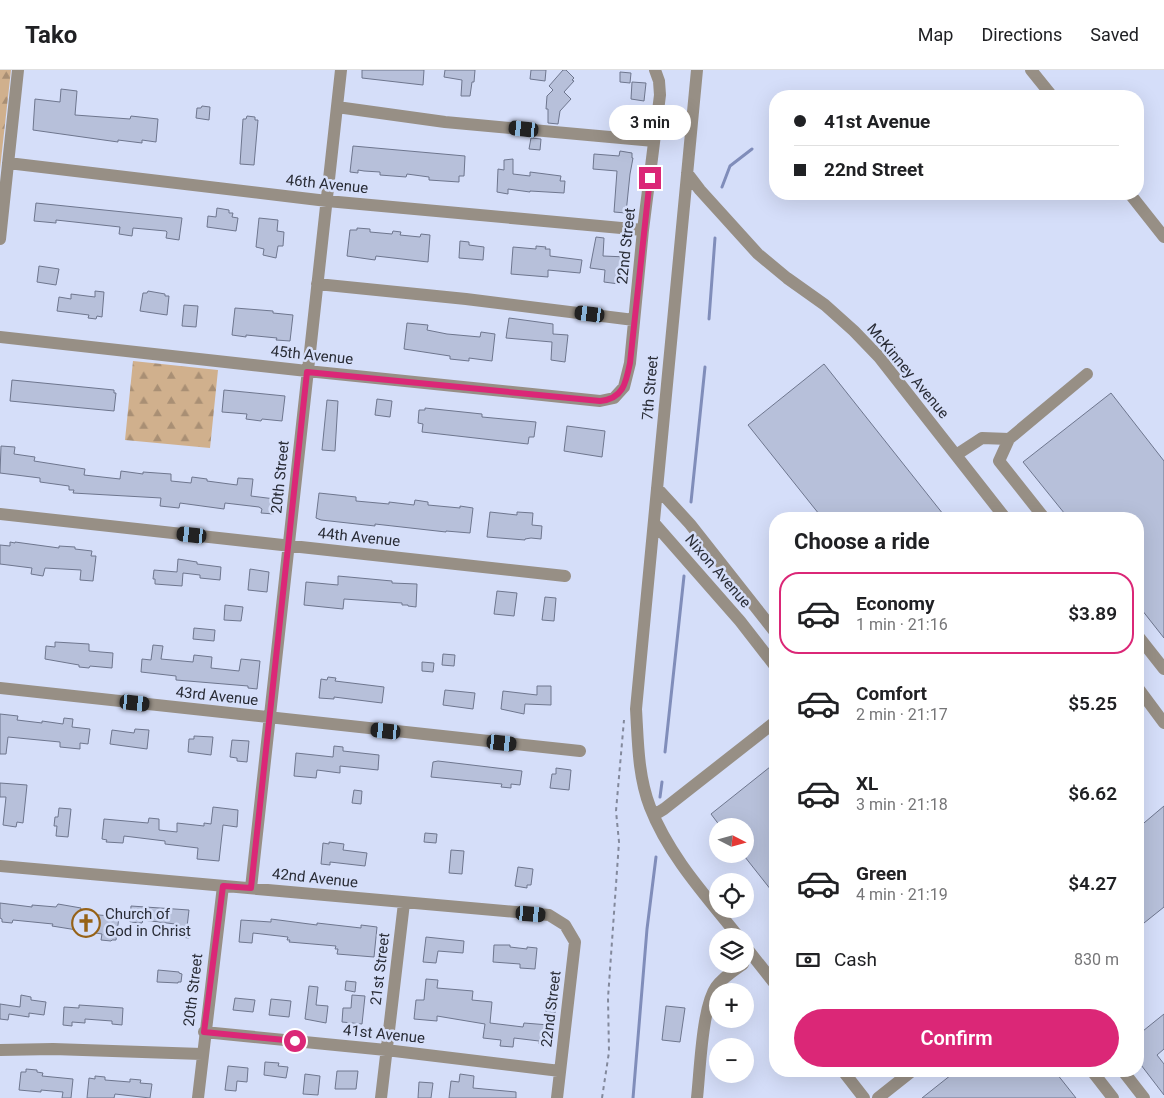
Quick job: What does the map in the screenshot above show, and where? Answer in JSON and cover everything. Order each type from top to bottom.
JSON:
[{"type":"street","points":[[0,239],[18,70]]},
{"type":"street","name":"20th Street","points":[[251,888],[341,70]]},
{"type":"street","name":"22nd Street","points":[[618,394],[627,380],[630,363],[643,230],[660,95],[655,70]]},
{"type":"street","name":"7th Street","points":[[697,70],[636,709],[639,760],[654,815],[666,840],[688,872],[732,928]]},
{"type":"street","points":[[1032,70],[1047,90]]},
{"type":"street","points":[[337,107],[445,122],[654,141]]},
{"type":"street","name":"46th Avenue","points":[[8,163],[326,202],[643,230]]},
{"type":"street","name":"McKinney Avenue","points":[[687,173],[758,254],[787,278],[825,305],[879,357],[1001,512]]},
{"type":"street","points":[[1135,200],[1164,237]]},
{"type":"street","points":[[317,284],[485,301],[634,320]]},
{"type":"street","name":"45th Avenue","points":[[0,337],[307,372],[600,401],[614,398],[618,394]]},
{"type":"street","points":[[1039,512],[999,461],[1009,439],[1088,374]]},
{"type":"street","points":[[956,455],[982,438],[1009,439]]},
{"type":"street","points":[[658,488],[690,524],[769,624]]},
{"type":"street","name":"44th Avenue","points":[[0,514],[565,576]]},
{"type":"street","name":"Nixon Avenue","points":[[654,523],[740,621],[769,658]]},
{"type":"street","points":[[1144,644],[1164,669]]},
{"type":"street","name":"43rd Avenue","points":[[0,688],[580,751]]},
{"type":"street","points":[[1144,696],[1164,723]]},
{"type":"street","points":[[654,815],[769,727]]},
{"type":"street","name":"42nd Avenue","points":[[0,866],[251,888],[404,904],[549,915],[565,925]]},
{"type":"street","name":"20th Street","points":[[198,1098],[204,1032],[223,886]]},
{"type":"street","name":"21st Street","points":[[381,1098],[404,904]]},
{"type":"street","name":"22nd Street","points":[[558,1098],[575,942],[565,925]]},
{"type":"street","points":[[754,967],[769,979]]},
{"type":"street","points":[[697,1098],[706,1014],[715,988],[730,973]]},
{"type":"street","name":"41st Avenue","points":[[204,1032],[386,1050],[560,1071]]},
{"type":"street","points":[[0,1050],[53,1049],[202,1054]]},
{"type":"street","points":[[848,1077],[864,1098]]},
{"type":"street","points":[[878,1098],[904,1077]]},
{"type":"street","points":[[1097,1077],[1113,1098]]},
{"type":"street","points":[[1128,1077],[1144,1098]]},
{"type":"green space","points":[[0,70],[11,70],[0,169]]},
{"type":"green space","points":[[133,361],[218,370],[210,448],[125,440]]},
{"type":"building","points":[[362,70],[424,70],[423,85],[362,78]]},
{"type":"building","points":[[445,70],[475,70],[470,96],[461,96],[462,80],[444,77]]},
{"type":"building","points":[[531,70],[546,70],[545,81],[530,79]]},
{"type":"building","points":[[563,70],[566,70],[574,78],[572,80],[574,81],[564,92],[571,99],[560,111],[558,124],[548,123],[547,96],[553,90],[549,86]]},
{"type":"building","points":[[620,72],[631,73],[630,83],[620,82]]},
{"type":"building","points":[[632,82],[646,83],[644,101],[631,99]]},
{"type":"building","points":[[61,89],[77,91],[75,115],[130,119],[131,116],[158,119],[156,142],[142,140],[142,143],[118,140],[118,142],[33,130],[35,99],[60,102]]},
{"type":"building","points":[[202,106],[210,107],[209,120],[196,118],[197,108]]},
{"type":"building","points":[[247,116],[255,117],[255,120],[258,120],[254,165],[240,164],[243,119],[246,119]]},
{"type":"building","points":[[531,138],[541,139],[540,150],[529,149]]},
{"type":"building","points":[[353,146],[465,156],[464,176],[459,176],[459,182],[429,180],[429,177],[407,174],[406,177],[380,175],[380,172],[358,170],[358,173],[350,172]]},
{"type":"building","points":[[620,151],[632,153],[633,158],[626,213],[614,212],[617,171],[593,169],[594,154],[619,156]]},
{"type":"building","points":[[513,159],[513,174],[530,176],[530,172],[561,176],[560,181],[565,181],[564,193],[508,189],[508,194],[497,192],[498,169],[504,170],[504,160]]},
{"type":"building","points":[[36,203],[182,218],[179,240],[166,238],[166,231],[133,228],[132,236],[119,234],[120,227],[56,220],[56,223],[34,221]]},
{"type":"building","points":[[217,208],[229,210],[229,213],[233,213],[232,217],[238,218],[236,231],[207,227],[208,216],[216,217]]},
{"type":"building","points":[[259,218],[278,220],[277,231],[284,232],[283,246],[278,246],[276,258],[263,255],[264,249],[256,247]]},
{"type":"building","points":[[357,228],[370,229],[370,232],[392,234],[393,231],[401,232],[400,235],[420,237],[421,234],[430,235],[428,262],[376,256],[375,260],[347,256],[350,230],[357,230]]},
{"type":"building","points":[[596,237],[604,238],[603,256],[627,257],[626,274],[620,274],[619,284],[604,282],[605,270],[590,268]]},
{"type":"building","points":[[460,241],[469,242],[469,245],[484,247],[483,260],[459,258]]},
{"type":"building","points":[[536,246],[550,249],[550,256],[582,260],[580,273],[548,270],[548,277],[511,274],[513,247],[536,249]]},
{"type":"building","points":[[39,266],[59,269],[56,285],[37,282]]},
{"type":"building","points":[[95,291],[104,292],[102,317],[97,316],[96,319],[88,318],[89,315],[57,311],[59,297],[71,299],[71,294],[95,297]]},
{"type":"building","points":[[148,291],[169,296],[167,315],[140,311],[143,293]]},
{"type":"building","points":[[184,305],[198,306],[196,327],[182,326]]},
{"type":"building","points":[[235,308],[273,311],[273,313],[293,315],[290,341],[276,340],[277,338],[232,335]]},
{"type":"building","points":[[509,318],[553,324],[553,334],[568,335],[565,362],[551,360],[552,342],[506,338]]},
{"type":"building","points":[[407,323],[428,325],[427,330],[447,334],[480,337],[481,332],[495,334],[492,361],[469,358],[469,361],[450,359],[450,356],[404,349]]},
{"type":"building","points":[[824,364],[941,512],[817,512],[748,425]]},
{"type":"building","points":[[12,380],[114,390],[114,393],[116,393],[114,411],[10,401]]},
{"type":"building","points":[[224,390],[285,396],[282,421],[246,419],[247,414],[222,412]]},
{"type":"building","points":[[1111,393],[1164,461],[1164,638],[1144,613],[1144,512],[1063,512],[1023,462]]},
{"type":"building","points":[[377,399],[392,401],[390,417],[375,415]]},
{"type":"building","points":[[327,400],[338,401],[335,451],[322,450]]},
{"type":"building","points":[[425,408],[482,414],[482,417],[536,422],[534,437],[529,437],[528,444],[422,432],[423,424],[418,423],[419,410],[425,410]]},
{"type":"building","points":[[567,426],[605,431],[602,457],[564,451]]},
{"type":"building","points":[[1,446],[15,447],[14,454],[35,457],[34,461],[85,469],[84,475],[120,479],[121,471],[143,474],[143,472],[171,474],[171,481],[191,483],[192,477],[237,485],[238,478],[253,479],[251,496],[275,499],[274,514],[261,513],[262,509],[259,507],[225,503],[224,509],[180,503],[179,508],[160,506],[161,498],[73,493],[74,490],[69,490],[69,486],[40,482],[40,478],[0,473]]},
{"type":"building","points":[[319,493],[356,497],[356,501],[414,505],[415,500],[428,502],[428,505],[473,508],[470,533],[321,520],[316,518]]},
{"type":"building","points":[[490,512],[517,515],[517,512],[533,513],[532,525],[542,526],[541,539],[531,538],[525,540],[487,537]]},
{"type":"building","points":[[10,542],[59,548],[59,546],[75,547],[75,549],[92,551],[91,556],[96,556],[93,581],[80,580],[81,570],[45,568],[43,576],[31,574],[32,568],[0,564],[0,545],[10,546]]},
{"type":"building","points":[[178,559],[221,567],[220,580],[200,578],[200,575],[183,573],[182,586],[155,584],[155,579],[153,579],[154,570],[177,572]]},
{"type":"building","points":[[250,569],[269,572],[267,592],[248,590]]},
{"type":"building","points":[[338,576],[392,581],[392,583],[417,584],[416,607],[402,605],[402,603],[344,599],[343,609],[304,605],[306,582],[338,585]]},
{"type":"building","points":[[497,591],[517,593],[514,616],[494,614]]},
{"type":"building","points":[[545,597],[556,598],[554,621],[542,620]]},
{"type":"building","points":[[225,605],[243,607],[241,621],[224,620]]},
{"type":"building","points":[[194,628],[215,630],[214,641],[193,639]]},
{"type":"building","points":[[55,642],[89,644],[89,651],[113,653],[112,668],[79,667],[79,665],[45,659],[46,646],[55,647]]},
{"type":"building","points":[[153,645],[163,646],[161,659],[193,662],[194,655],[212,657],[211,668],[239,671],[241,659],[260,661],[257,689],[248,688],[248,686],[176,680],[176,676],[141,672],[142,659],[151,660]]},
{"type":"building","points":[[443,654],[455,655],[454,666],[442,665]]},
{"type":"building","points":[[422,662],[434,663],[433,672],[422,671]]},
{"type":"building","points":[[328,677],[336,678],[335,681],[384,687],[382,703],[334,697],[334,699],[319,698],[321,679],[327,680]]},
{"type":"building","points":[[537,686],[551,686],[551,705],[525,704],[524,714],[501,709],[503,691],[537,695]]},
{"type":"building","points":[[445,690],[475,693],[473,709],[443,705]]},
{"type":"building","points":[[0,714],[18,716],[17,720],[42,723],[42,721],[63,724],[64,718],[73,719],[72,727],[90,729],[88,744],[80,743],[80,749],[60,747],[60,742],[8,737],[6,754],[0,754]]},
{"type":"building","points":[[135,729],[149,730],[147,749],[110,744],[112,730],[134,733]]},
{"type":"building","points":[[194,736],[213,737],[211,755],[188,752],[189,739],[194,739]]},
{"type":"building","points":[[232,740],[249,741],[247,762],[237,761],[237,758],[230,757]]},
{"type":"building","points":[[334,746],[343,747],[343,751],[379,755],[378,770],[340,766],[340,773],[317,770],[316,778],[294,776],[296,753],[333,757]]},
{"type":"building","points":[[433,762],[522,771],[520,785],[511,784],[511,788],[501,787],[502,784],[431,777]]},
{"type":"building","points":[[556,768],[571,770],[569,790],[550,788],[552,774],[556,774]]},
{"type":"building","points":[[769,768],[769,887],[750,863],[754,863],[754,818],[714,818],[711,814]]},
{"type":"building","points":[[0,783],[27,785],[23,823],[17,822],[16,827],[3,825],[6,797],[0,797]]},
{"type":"building","points":[[354,790],[362,791],[361,804],[352,803]]},
{"type":"building","points":[[1164,806],[1164,907],[1144,923],[1144,823]]},
{"type":"building","points":[[213,807],[238,810],[237,827],[223,825],[219,861],[197,859],[198,848],[165,844],[165,841],[124,836],[123,843],[106,842],[107,840],[102,839],[104,819],[148,823],[149,818],[159,819],[159,830],[177,832],[177,823],[204,826],[204,823],[211,824]]},
{"type":"building","points":[[59,808],[71,809],[68,837],[56,836],[57,826],[54,826]]},
{"type":"building","points":[[425,833],[437,834],[436,843],[424,842]]},
{"type":"building","points":[[329,842],[344,844],[343,850],[367,853],[365,866],[330,862],[330,865],[321,864],[323,843],[329,844]]},
{"type":"building","points":[[451,850],[464,851],[462,874],[449,873]]},
{"type":"building","points":[[518,867],[533,869],[531,885],[527,885],[527,888],[515,886]]},
{"type":"building","points":[[0,903],[32,907],[32,905],[56,907],[58,904],[81,908],[80,913],[119,917],[116,940],[101,940],[102,934],[52,926],[53,924],[13,920],[12,923],[2,922],[0,918]]},
{"type":"building","points":[[131,906],[189,910],[187,927],[190,927],[189,938],[173,936],[175,924],[143,920],[142,923],[130,922]]},
{"type":"building","points":[[271,919],[317,925],[317,923],[361,928],[361,925],[377,927],[374,957],[337,954],[338,949],[335,949],[336,946],[289,942],[290,940],[287,940],[288,937],[253,933],[252,943],[239,942],[241,920],[271,922]]},
{"type":"building","points":[[426,937],[464,941],[463,953],[438,951],[436,963],[423,962]]},
{"type":"building","points":[[494,945],[510,945],[510,947],[527,949],[527,947],[537,948],[535,969],[520,968],[520,964],[493,962]]},
{"type":"building","points":[[158,970],[179,972],[182,974],[181,982],[157,982]]},
{"type":"building","points":[[426,979],[438,980],[437,988],[473,991],[472,1000],[492,1002],[490,1023],[523,1027],[524,1023],[549,1025],[547,1045],[539,1044],[539,1041],[514,1038],[513,1047],[500,1046],[501,1040],[483,1038],[485,1024],[437,1016],[437,1021],[414,1019],[416,1000],[424,1000]]},
{"type":"building","points":[[346,981],[356,982],[355,992],[345,990]]},
{"type":"building","points":[[309,986],[318,987],[316,1005],[328,1006],[326,1023],[305,1019]]},
{"type":"building","points":[[21,995],[31,997],[31,1000],[46,1002],[44,1015],[29,1013],[29,1017],[9,1014],[8,1020],[0,1019],[0,1004],[20,1007]]},
{"type":"building","points":[[352,995],[365,996],[362,1024],[342,1022],[343,1008],[351,1008]]},
{"type":"building","points":[[235,998],[255,1000],[253,1012],[233,1010]]},
{"type":"building","points":[[271,999],[291,1001],[289,1017],[269,1015]]},
{"type":"building","points":[[546,1002],[555,1003],[555,1013],[546,1013]]},
{"type":"building","points":[[79,1005],[123,1008],[122,1025],[112,1024],[112,1021],[85,1019],[85,1023],[72,1022],[72,1026],[63,1025],[64,1007],[79,1008]]},
{"type":"building","points":[[666,1006],[685,1008],[680,1042],[662,1040]]},
{"type":"building","points":[[1164,1014],[1164,1049],[1157,1055],[1164,1064],[1164,1095],[1144,1069],[1144,1030]]},
{"type":"building","points":[[265,1062],[279,1063],[278,1066],[288,1067],[286,1078],[264,1075]]},
{"type":"building","points":[[228,1066],[248,1068],[247,1082],[237,1081],[236,1091],[225,1090]]},
{"type":"building","points":[[26,1069],[37,1070],[37,1072],[43,1073],[42,1076],[73,1079],[71,1098],[62,1098],[63,1092],[19,1090],[21,1072],[26,1072]]},
{"type":"building","points":[[337,1071],[358,1071],[356,1089],[335,1089]]},
{"type":"building","points":[[305,1074],[320,1076],[318,1095],[303,1094]]},
{"type":"building","points":[[460,1074],[474,1076],[473,1088],[516,1092],[516,1098],[449,1098],[451,1081],[459,1082]]},
{"type":"building","points":[[95,1076],[105,1077],[105,1080],[130,1082],[130,1079],[141,1080],[140,1083],[152,1084],[150,1098],[115,1094],[114,1098],[87,1098],[89,1078],[95,1079]]},
{"type":"building","points":[[948,1077],[1059,1077],[1076,1098],[922,1098]]},
{"type":"building","points":[[419,1082],[433,1083],[431,1098],[418,1098]]},
{"type":"waterway","points":[[722,187],[730,166],[752,149]]},
{"type":"waterway","points":[[709,319],[715,238]]},
{"type":"waterway","points":[[691,502],[705,367]]},
{"type":"waterway","points":[[665,752],[684,576]]},
{"type":"waterway","points":[[660,797],[662,782]]},
{"type":"waterway","points":[[633,1098],[647,929],[656,857]]},
{"type":"place","name":"Church of God in Christ","points":[[86,923]]},
{"type":"route","points":[[295,1041],[204,1032],[223,886],[251,888],[271,718],[307,372],[600,401],[614,398],[624,387],[630,363],[650,178]]}]
